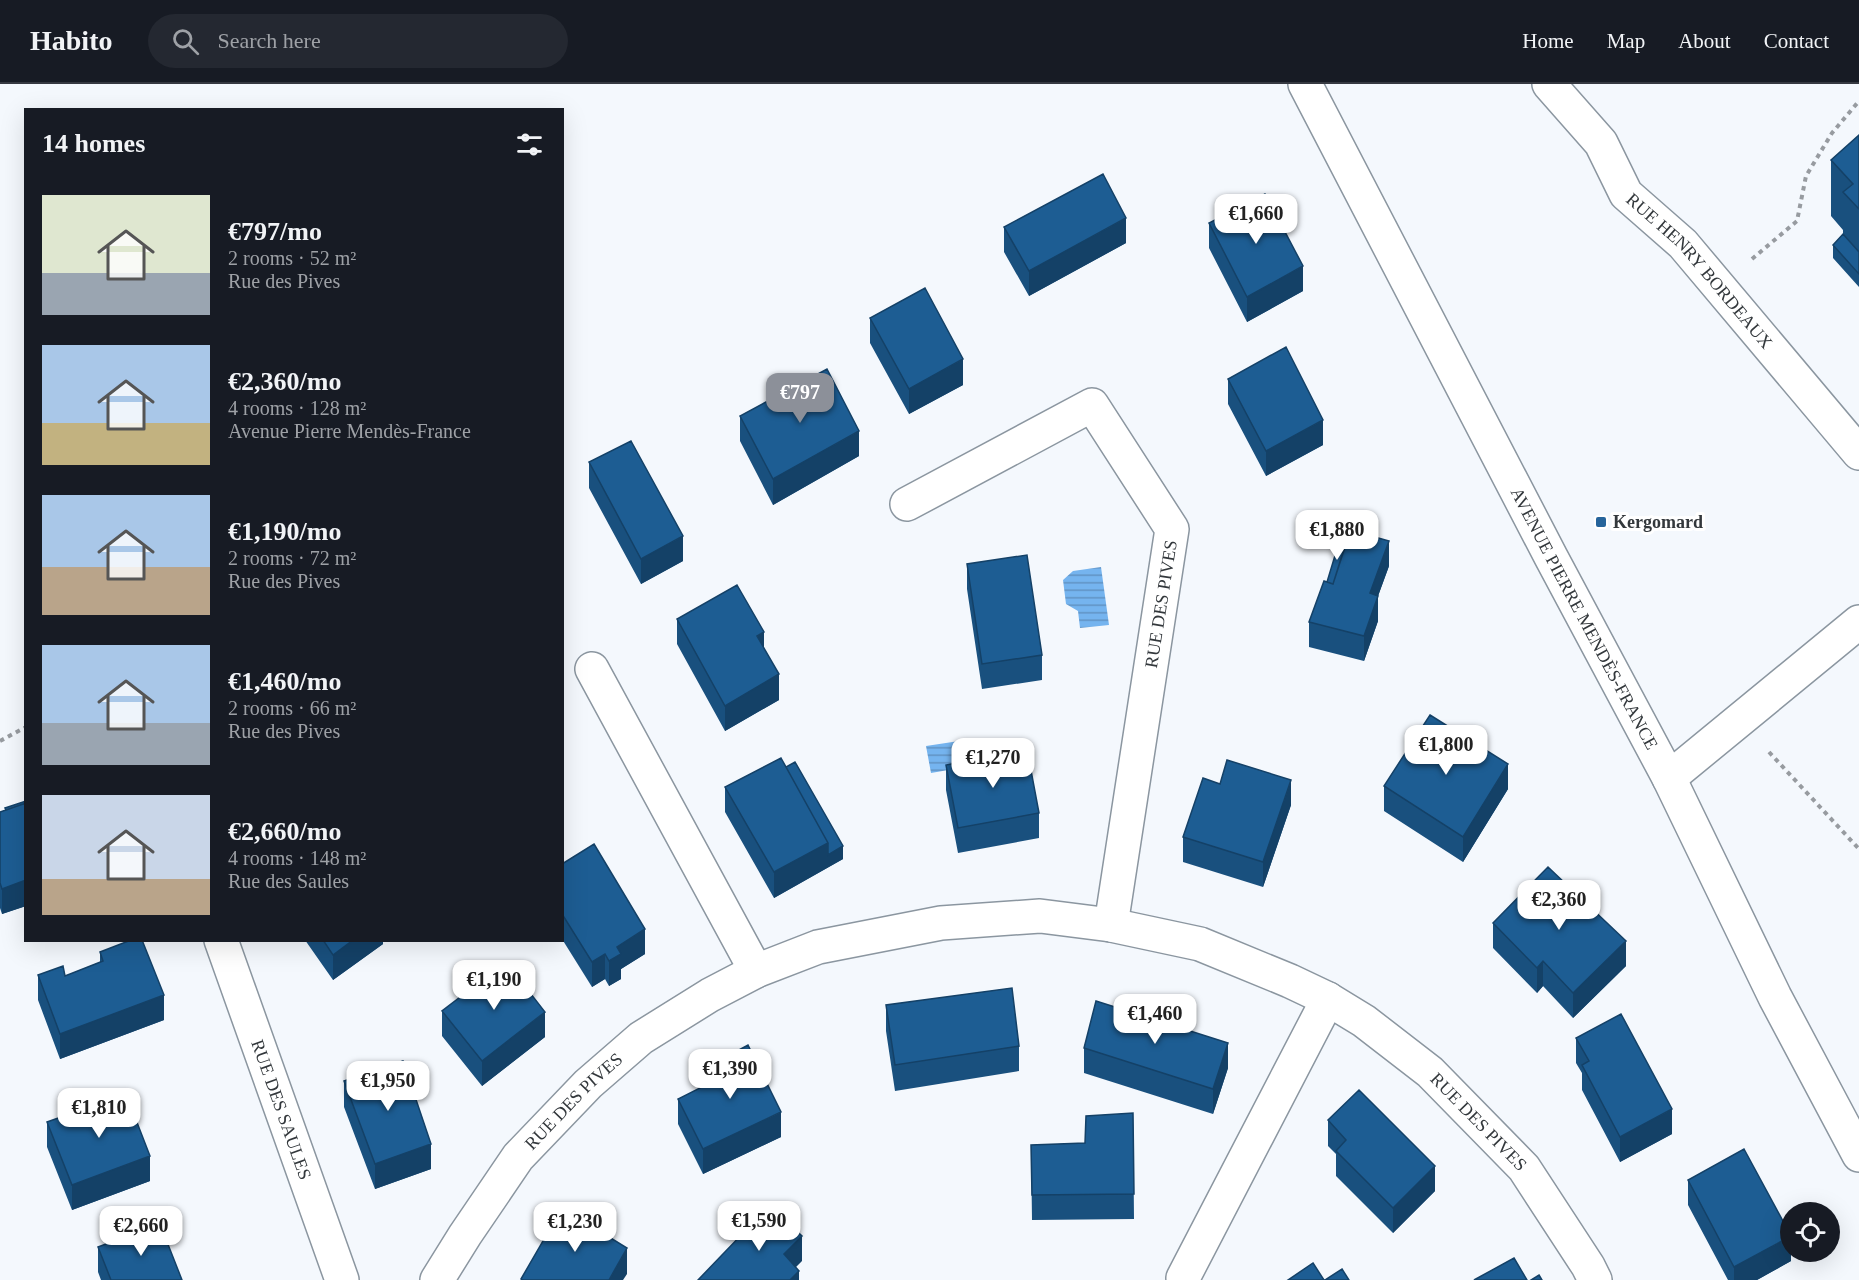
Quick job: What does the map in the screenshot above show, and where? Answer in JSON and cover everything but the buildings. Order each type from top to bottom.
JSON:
[{"type":"street","name":"AVENUE PIERRE MENDÈS-FRANCE","points":[[1305,84],[1669,778],[1775,997],[1859,1155]]},
{"type":"street","name":"RUE HENRY BORDEAUX","points":[[1549,84],[1601,143],[1626,194],[1683,244],[1859,453]]},
{"type":"street","name":"RUE DES PIVES","points":[[907,504],[1092,405],[1172,530],[1111,925]]},
{"type":"street","points":[[1669,778],[1859,622]]},
{"type":"street","points":[[592,669],[756,971]]},
{"type":"street","name":"RUE DES PIVES","points":[[437,1280],[518,1157],[588,1084],[640,1038],[710,995],[756,971],[818,947],[941,923],[1040,916],[1111,925],[1200,944],[1290,981],[1328,999],[1364,1021],[1430,1072],[1524,1168],[1588,1266],[1594,1280]]},
{"type":"street","name":"RUE DES SAULES","points":[[222,942],[342,1280]]},
{"type":"street","points":[[1183,1278],[1328,999]]},
{"type":"path","points":[[1719,287],[1797,221],[1806,176],[1832,133],[1859,101]]},
{"type":"path","points":[[0,741],[24,728]]},
{"type":"path","points":[[1769,752],[1859,849]]},
{"type":"water","points":[[1101,567],[1109,625],[1080,628],[1078,611],[1066,604],[1063,580],[1073,571]]},
{"type":"water","points":[[979,738],[983,764],[931,773],[926,746]]},
{"type":"place","name":"Kergomard","points":[[1601,522]]}]
